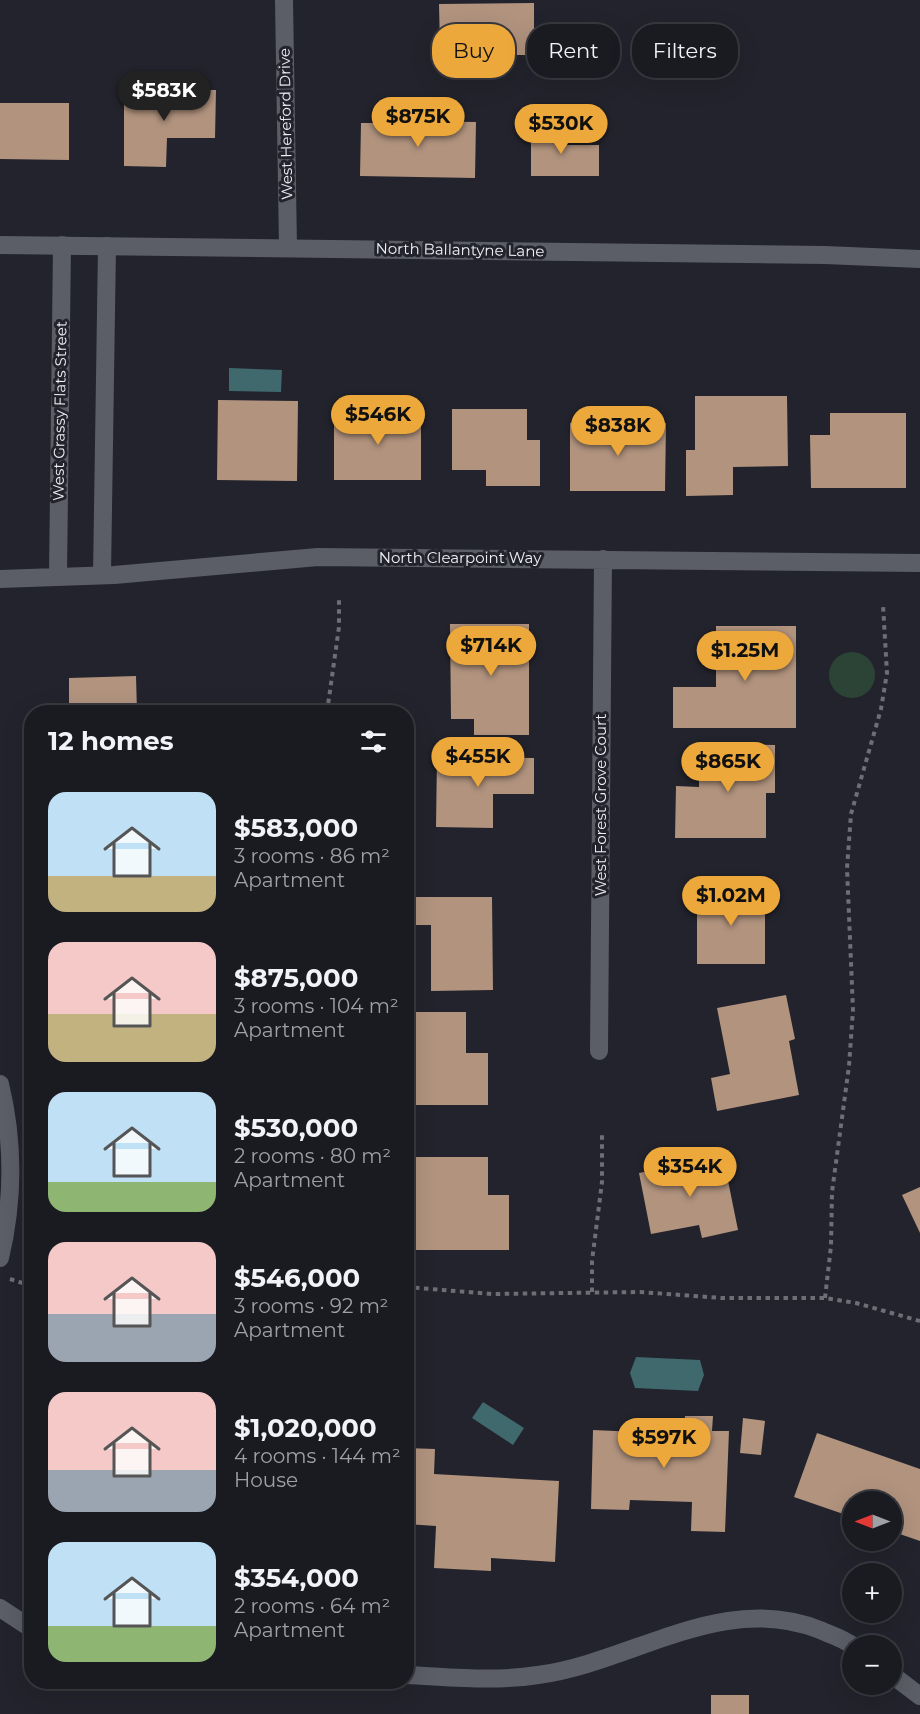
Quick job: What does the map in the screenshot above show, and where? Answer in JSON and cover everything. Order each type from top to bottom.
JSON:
[{"type":"street","name":"West Hereford Drive","points":[[284,0],[288,247]]},
{"type":"street","name":"North Ballantyne Lane","points":[[0,245],[825,255],[920,259]]},
{"type":"street","name":"West Grassy Flats Street","points":[[58,576],[62,245]]},
{"type":"street","points":[[102,575],[107,246]]},
{"type":"street","name":"North Clearpoint Way","points":[[0,579],[102,575],[318,557],[920,563]]},
{"type":"street","name":"West Forest Grove Court","points":[[599,1051],[603,559]]},
{"type":"street","points":[[0,1084],[10,1140],[10,1202],[0,1258]]},
{"type":"street","points":[[0,1608],[24,1624]]},
{"type":"street","points":[[414,1675],[489,1680],[539,1675],[590,1664],[715,1621],[753,1617],[796,1621],[842,1641]]},
{"type":"street","points":[[902,1682],[920,1695]]},
{"type":"path","points":[[328,705],[339,627],[339,599]]},
{"type":"path","points":[[825,1298],[831,1246],[832,1192],[853,1010],[847,868],[851,814],[881,709],[887,673],[883,605]]},
{"type":"path","points":[[592,1292],[592,1261],[602,1182],[602,1135]]},
{"type":"path","points":[[0,1275],[24,1283]]},
{"type":"path","points":[[414,1288],[492,1294],[640,1292],[722,1298],[825,1298],[856,1303],[920,1321]]},
{"type":"shaded area","points":[[229,368],[282,370],[281,392],[229,391]]},
{"type":"shaded area","points":[[852,652],[868,659],[875,675],[868,691],[852,698],[836,691],[829,675],[836,659]]},
{"type":"shaded area","points":[[636,1357],[700,1360],[704,1375],[698,1391],[635,1388],[630,1373]]},
{"type":"shaded area","points":[[483,1402],[524,1428],[513,1445],[472,1418]]},
{"type":"building","points":[[534,3],[534,24],[527,24],[527,55],[515,55],[515,24],[439,24],[439,4]]},
{"type":"building","points":[[124,89],[216,90],[215,138],[167,138],[166,167],[124,166]]},
{"type":"building","points":[[0,103],[69,103],[69,160],[0,159]]},
{"type":"building","points":[[396,109],[419,110],[419,121],[476,122],[475,178],[360,176],[361,123],[396,123]]},
{"type":"building","points":[[531,128],[566,128],[566,145],[599,145],[599,176],[531,176]]},
{"type":"building","points":[[695,396],[787,396],[788,466],[733,467],[733,495],[686,496],[686,450],[695,450]]},
{"type":"building","points":[[218,400],[298,401],[297,481],[217,480]]},
{"type":"building","points":[[452,409],[527,409],[527,440],[540,440],[540,486],[486,486],[486,470],[452,470]]},
{"type":"building","points":[[334,411],[421,411],[421,480],[334,480]]},
{"type":"building","points":[[830,413],[906,413],[906,488],[811,488],[810,435],[830,435]]},
{"type":"building","points":[[570,423],[666,423],[665,491],[570,491]]},
{"type":"building","points":[[450,624],[529,624],[529,735],[474,735],[474,719],[451,719]]},
{"type":"building","points":[[716,626],[796,626],[796,728],[673,728],[673,687],[716,687]]},
{"type":"building","points":[[136,676],[137,705],[69,705],[69,678]]},
{"type":"building","points":[[699,744],[775,745],[775,793],[766,793],[766,838],[675,838],[676,786],[699,787]]},
{"type":"building","points":[[437,757],[534,758],[534,794],[493,794],[493,828],[436,827]]},
{"type":"building","points":[[697,891],[765,891],[765,964],[697,964]]},
{"type":"building","points":[[415,897],[492,897],[493,990],[431,991],[431,925],[415,925]]},
{"type":"building","points":[[786,995],[795,1039],[789,1041],[799,1095],[717,1111],[711,1078],[730,1074],[717,1008]]},
{"type":"building","points":[[414,1012],[466,1012],[466,1053],[488,1053],[488,1105],[414,1105]]},
{"type":"building","points":[[723,1156],[738,1230],[702,1238],[699,1225],[651,1234],[639,1173]]},
{"type":"building","points":[[414,1157],[488,1157],[488,1195],[509,1195],[509,1250],[414,1250]]},
{"type":"building","points":[[920,1187],[920,1233],[902,1195]]},
{"type":"building","points":[[685,1416],[713,1416],[712,1431],[729,1431],[725,1532],[691,1531],[692,1502],[630,1500],[629,1510],[591,1509],[593,1430],[637,1432],[637,1418],[668,1419],[668,1433],[684,1433]]},
{"type":"building","points":[[743,1418],[765,1421],[761,1455],[740,1453]]},
{"type":"building","points":[[817,1433],[920,1469],[920,1541],[902,1535],[902,1491],[842,1491],[842,1514],[794,1497]]},
{"type":"building","points":[[414,1448],[435,1449],[434,1474],[559,1481],[555,1562],[491,1558],[491,1571],[434,1568],[436,1526],[414,1525]]},
{"type":"building","points":[[711,1695],[749,1695],[749,1714],[711,1714]]}]
